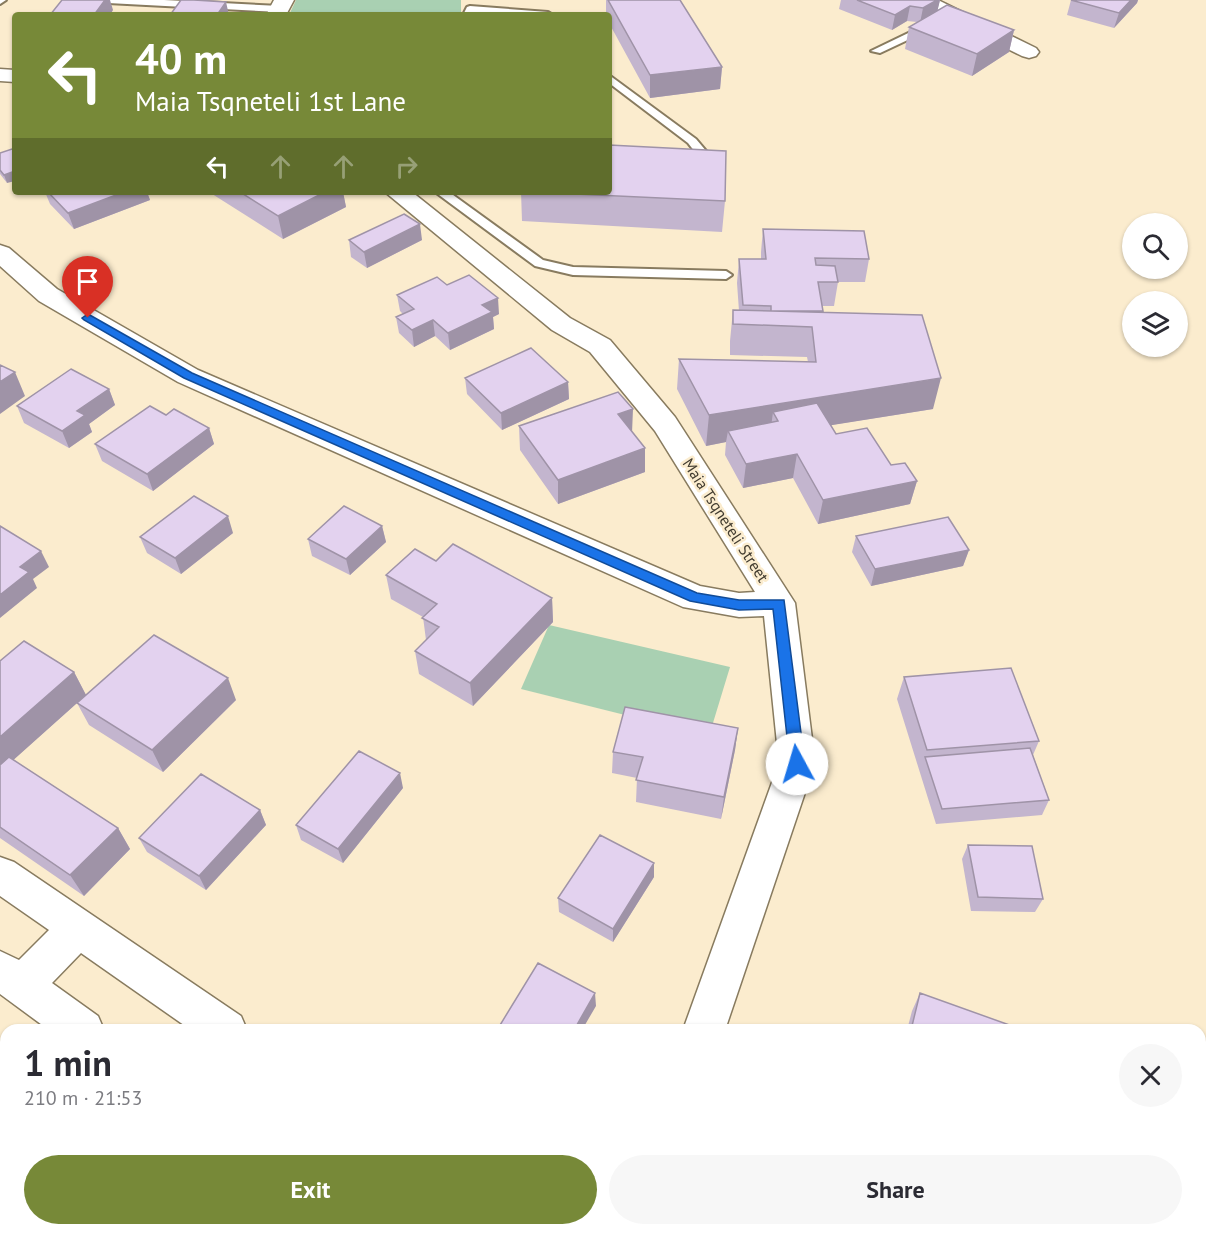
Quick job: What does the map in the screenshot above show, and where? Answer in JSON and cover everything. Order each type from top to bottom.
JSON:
[{"type":"street","points":[[939,11],[1029,52]]},
{"type":"street","name":"Maia Tsqneteli Street","points":[[401,195],[561,324],[600,346],[665,424],[779,603],[797,764],[706,1024]]},
{"type":"street","points":[[0,253],[48,295],[188,376],[694,598],[739,605],[779,603]]},
{"type":"street","points":[[0,874],[217,1024]]},
{"type":"street","points":[[75,1024],[11,978],[78,928]]},
{"type":"lane","points":[[108,0],[280,8]]},
{"type":"lane","points":[[470,8],[515,12]]},
{"type":"lane","points":[[876,51],[939,11]]},
{"type":"lane","points":[[612,80],[679,130],[701,152],[693,159],[676,160]]},
{"type":"lane","points":[[445,195],[540,264],[573,271],[726,274]]},
{"type":"green space","points":[[296,0],[461,0],[461,12],[290,12]]},
{"type":"green space","points":[[549,625],[730,667],[709,736],[521,689]]},
{"type":"building","points":[[62,0],[105,0],[96,12],[52,12]]},
{"type":"building","points":[[181,0],[226,2],[219,12],[172,12]]},
{"type":"building","points":[[608,0],[680,0],[722,67],[650,75]]},
{"type":"building","points":[[857,0],[937,0],[923,8],[910,6],[895,15]]},
{"type":"building","points":[[1071,0],[1131,0],[1119,13]]},
{"type":"building","points":[[947,5],[1014,30],[977,54],[909,27]]},
{"type":"building","points":[[612,145],[726,151],[725,201],[596,195],[612,195]]},
{"type":"building","points":[[12,149],[12,172],[4,175],[0,170],[0,153]]},
{"type":"building","points":[[51,195],[116,195],[68,213]]},
{"type":"building","points":[[245,195],[319,195],[278,216]]},
{"type":"building","points":[[404,214],[420,224],[364,252],[349,240]]},
{"type":"building","points":[[763,229],[864,231],[869,259],[815,258],[816,265],[835,266],[838,282],[818,282],[823,311],[771,311],[771,306],[743,305],[739,259],[766,259]]},
{"type":"building","points":[[469,275],[498,298],[482,305],[492,312],[448,333],[433,320],[412,330],[396,317],[414,309],[397,295],[437,277],[447,285]]},
{"type":"building","points":[[733,310],[922,315],[941,378],[709,415],[679,359],[816,362],[812,327],[733,324]]},
{"type":"building","points":[[531,348],[568,382],[501,413],[465,378]]},
{"type":"building","points":[[0,365],[15,372],[0,382]]},
{"type":"building","points":[[71,369],[109,389],[77,411],[85,415],[62,431],[17,406]]},
{"type":"building","points":[[618,392],[633,409],[618,414],[645,448],[558,480],[519,426]]},
{"type":"building","points":[[817,403],[836,434],[867,428],[891,465],[905,463],[917,481],[823,500],[797,454],[746,464],[728,431],[778,421],[773,412]]},
{"type":"building","points":[[150,406],[166,415],[174,409],[209,428],[147,474],[95,444]]},
{"type":"building","points":[[194,496],[228,516],[175,558],[140,537]]},
{"type":"building","points":[[344,506],[382,526],[346,559],[308,539]]},
{"type":"building","points":[[948,517],[969,550],[875,569],[856,536]]},
{"type":"building","points":[[0,526],[41,551],[20,567],[29,572],[0,595]]},
{"type":"building","points":[[453,544],[552,598],[470,683],[415,651],[439,627],[422,618],[437,604],[386,575],[415,549],[436,561]]},
{"type":"building","points":[[154,635],[228,678],[152,750],[77,703]]},
{"type":"building","points":[[24,641],[74,672],[0,737],[0,661]]},
{"type":"building","points":[[1011,668],[1039,741],[927,750],[904,677]]},
{"type":"building","points":[[625,707],[738,728],[724,797],[636,780],[643,757],[613,752]]},
{"type":"building","points":[[1030,748],[1049,800],[942,809],[925,757]]},
{"type":"building","points":[[359,751],[400,773],[338,849],[296,825]]},
{"type":"building","points":[[9,757],[118,828],[70,875],[0,827],[0,765]]},
{"type":"building","points":[[201,774],[260,810],[199,876],[139,838]]},
{"type":"building","points":[[600,835],[654,863],[613,929],[558,898]]},
{"type":"building","points":[[968,845],[1032,846],[1043,899],[978,897]]},
{"type":"building","points":[[538,963],[595,993],[577,1024],[501,1024]]},
{"type":"building","points":[[920,993],[1007,1024],[912,1024]]},
{"type":"route","points":[[88,318],[188,376],[694,598],[739,605],[779,603],[797,764]]}]
